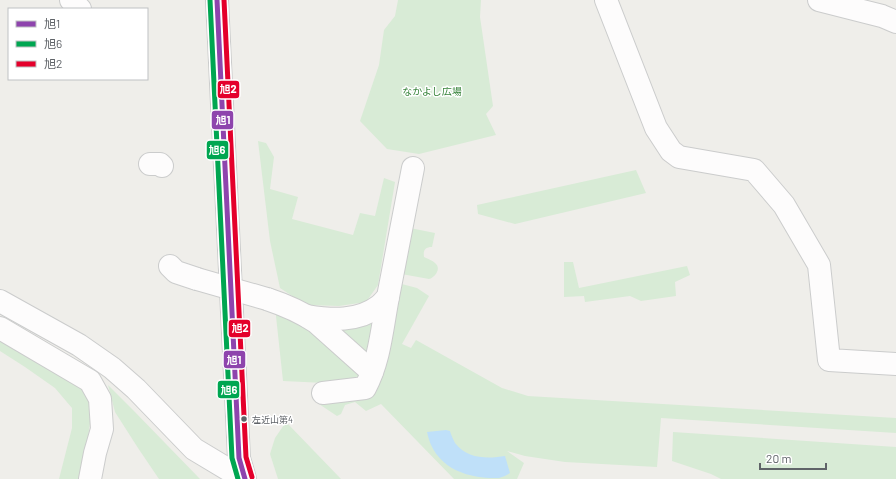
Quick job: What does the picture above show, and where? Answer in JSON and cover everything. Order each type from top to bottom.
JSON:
[{"type":"street","points":[[70,0],[79,8]]},
{"type":"street","points":[[217,0],[239,458],[245,479]]},
{"type":"street","points":[[606,0],[656,128],[671,151],[678,157],[754,170],[784,205],[819,265],[829,360],[896,364]]},
{"type":"street","points":[[819,0],[882,16],[896,22]]},
{"type":"street","points":[[323,393],[365,388],[369,380],[378,357],[413,168]]},
{"type":"street","points":[[187,273],[284,304],[307,316],[316,322],[372,372]]},
{"type":"street","points":[[307,316],[326,319],[357,317],[379,306],[388,297]]},
{"type":"street","points":[[0,301],[78,345],[112,368],[136,389],[194,449],[245,479]]},
{"type":"street","points":[[0,328],[90,381],[100,399],[102,429],[95,453],[90,479]]},
{"type":"green space","name":"なかよし広場","points":[[398,0],[481,0],[480,17],[493,106],[486,114],[496,135],[419,154],[387,149],[360,121],[379,65],[384,30],[395,16]]},
{"type":"green space","points":[[258,141],[266,143],[274,157],[270,189],[298,197],[292,219],[353,235],[360,213],[375,216],[384,178],[395,182],[378,285],[366,302],[339,306],[306,305],[280,288],[270,241]]},
{"type":"green space","points":[[636,170],[646,193],[515,224],[478,214],[477,205]]},
{"type":"green space","points":[[405,227],[435,233],[432,247],[426,248],[424,252],[424,257],[434,262],[438,268],[437,273],[429,279],[396,273]]},
{"type":"green space","points":[[564,262],[573,262],[579,288],[687,266],[690,275],[675,282],[676,296],[641,301],[630,296],[585,302],[584,296],[564,297]]},
{"type":"green space","points":[[394,282],[417,288],[429,296],[402,344],[411,348],[416,340],[502,388],[528,396],[896,418],[896,433],[661,418],[657,467],[565,462],[525,456],[507,451],[524,463],[517,479],[454,479],[381,404],[366,411],[355,402],[345,405],[341,414],[337,416],[319,404],[323,396],[366,390]]},
{"type":"green space","points":[[275,307],[294,313],[364,376],[346,384],[283,381]]},
{"type":"green space","points":[[376,316],[370,366],[335,323]]},
{"type":"green space","points":[[0,340],[77,383],[84,391],[92,409],[81,479],[59,479],[72,428],[72,408],[55,388],[0,351]]},
{"type":"green space","points":[[108,385],[200,479],[159,479],[115,412]]},
{"type":"green space","points":[[286,422],[341,479],[278,479],[270,454],[275,438]]},
{"type":"green space","points":[[673,432],[896,447],[896,479],[721,479],[711,474],[672,461]]},
{"type":"water","points":[[450,431],[455,443],[465,452],[478,457],[505,456],[510,473],[499,478],[474,476],[463,473],[444,462],[436,454],[427,432]]},
{"type":"transit line","name":"旭6","points":[[210,0],[232,458],[238,479]]},
{"type":"transit line","name":"旭1","points":[[217,0],[239,458],[245,479]]},
{"type":"transit line","name":"旭2","points":[[224,0],[246,457],[252,477]]},
{"type":"place","name":"左近山第4","points":[[244,419]]}]
